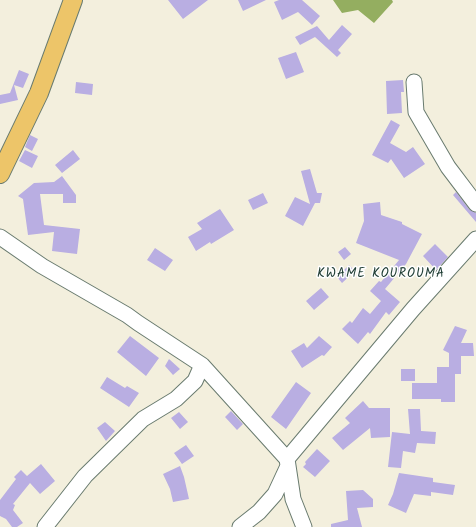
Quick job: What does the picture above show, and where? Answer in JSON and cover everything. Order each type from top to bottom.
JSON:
[{"type":"main road","points":[[0,174],[39,93],[73,0]]},
{"type":"street","points":[[414,82],[416,112],[448,166],[476,204]]},
{"type":"street","points":[[0,237],[42,266],[127,315],[202,365],[288,463],[293,499],[304,527]]},
{"type":"street","points":[[240,527],[258,512],[275,494],[288,463],[413,309],[476,239]]},
{"type":"street","points":[[45,527],[84,476],[143,419],[176,400],[194,381],[202,365]]},
{"type":"green space","points":[[333,0],[392,0],[393,2],[374,23],[358,10],[342,13]]},
{"type":"building","points":[[168,0],[208,0],[183,19]]},
{"type":"building","points":[[238,0],[266,0],[243,11]]},
{"type":"building","points":[[279,0],[302,0],[320,16],[312,25],[298,12],[282,20],[274,2]]},
{"type":"building","points":[[342,25],[352,34],[338,50],[341,53],[337,57],[315,37],[300,45],[295,37],[317,26],[329,40]]},
{"type":"building","points":[[296,52],[304,72],[286,79],[278,58]]},
{"type":"building","points":[[19,70],[29,74],[23,88],[14,85],[18,100],[0,104],[0,95],[10,93]]},
{"type":"building","points":[[403,80],[404,92],[401,92],[402,113],[387,114],[386,81]]},
{"type":"building","points":[[76,82],[93,84],[92,95],[75,93]]},
{"type":"building","points":[[391,120],[400,125],[390,143],[406,152],[413,147],[425,164],[404,178],[391,159],[388,163],[372,155]]},
{"type":"building","points":[[30,135],[38,139],[32,151],[25,147]]},
{"type":"building","points":[[25,150],[38,156],[32,168],[19,161]]},
{"type":"building","points":[[73,150],[80,159],[62,173],[55,165]]},
{"type":"building","points":[[310,169],[317,193],[322,193],[320,203],[315,203],[303,226],[285,216],[295,197],[310,204],[301,171]]},
{"type":"building","points":[[62,176],[76,195],[76,203],[63,203],[63,194],[40,194],[44,225],[80,229],[77,254],[52,251],[54,232],[28,235],[23,199],[18,196],[34,183],[54,182]]},
{"type":"building","points":[[456,192],[469,209],[476,213],[476,222],[453,195]]},
{"type":"building","points":[[263,193],[268,203],[253,210],[248,200]]},
{"type":"building","points":[[380,202],[381,215],[402,222],[402,224],[422,234],[406,264],[385,289],[400,302],[389,315],[386,312],[370,334],[368,332],[358,344],[342,329],[350,321],[352,323],[363,308],[370,314],[381,301],[370,291],[379,281],[381,282],[399,260],[356,243],[364,221],[363,204]]},
{"type":"building","points":[[220,209],[234,230],[196,251],[188,237],[202,229],[197,223]]},
{"type":"building","points":[[435,244],[448,257],[436,270],[423,256]]},
{"type":"building","points":[[345,247],[351,254],[344,260],[338,252]]},
{"type":"building","points":[[155,248],[173,260],[165,271],[147,260]]},
{"type":"building","points":[[349,265],[355,271],[342,283],[337,277]]},
{"type":"building","points":[[321,288],[329,297],[314,310],[306,301]]},
{"type":"building","points":[[455,326],[467,330],[461,343],[473,343],[474,356],[461,356],[461,374],[455,374],[455,402],[441,402],[441,399],[412,399],[412,383],[437,383],[437,367],[449,367],[449,353],[443,350]]},
{"type":"building","points":[[130,336],[159,358],[146,376],[117,352]]},
{"type":"building","points":[[319,336],[332,347],[324,356],[322,355],[302,368],[291,351],[304,343],[307,348]]},
{"type":"building","points":[[169,359],[180,369],[173,375],[165,366]]},
{"type":"building","points":[[401,369],[415,369],[415,381],[401,381]]},
{"type":"building","points":[[107,377],[125,388],[127,386],[139,393],[129,407],[100,388]]},
{"type":"building","points":[[296,382],[311,393],[286,429],[271,417]]},
{"type":"building","points":[[363,401],[369,408],[390,408],[390,437],[371,438],[370,428],[343,450],[332,438],[350,423],[345,418]]},
{"type":"building","points":[[408,409],[420,409],[421,431],[436,432],[435,444],[417,443],[415,453],[403,451],[401,468],[388,467],[392,432],[410,434]]},
{"type":"building","points":[[231,411],[243,424],[237,430],[225,417]]},
{"type":"building","points":[[179,412],[188,422],[180,429],[171,418]]},
{"type":"building","points":[[105,422],[115,431],[106,441],[97,428]]},
{"type":"building","points":[[186,445],[194,456],[182,464],[174,453]]},
{"type":"building","points":[[317,449],[330,461],[315,477],[303,467],[306,464],[305,462]]},
{"type":"building","points":[[41,464],[55,481],[40,494],[30,483],[13,504],[15,505],[13,510],[23,523],[17,527],[12,527],[6,519],[0,516],[0,500],[16,479],[14,477],[21,470],[27,476]]},
{"type":"building","points":[[180,466],[189,499],[173,502],[170,489],[163,474]]},
{"type":"building","points":[[399,473],[433,478],[433,482],[455,485],[453,495],[431,492],[431,496],[414,494],[406,513],[388,505]]},
{"type":"building","points":[[363,490],[373,499],[373,507],[357,508],[362,527],[331,527],[331,524],[348,520],[346,491]]},
{"type":"district","name":"KWAME KOUROUMA","points":[[381,275]]}]
